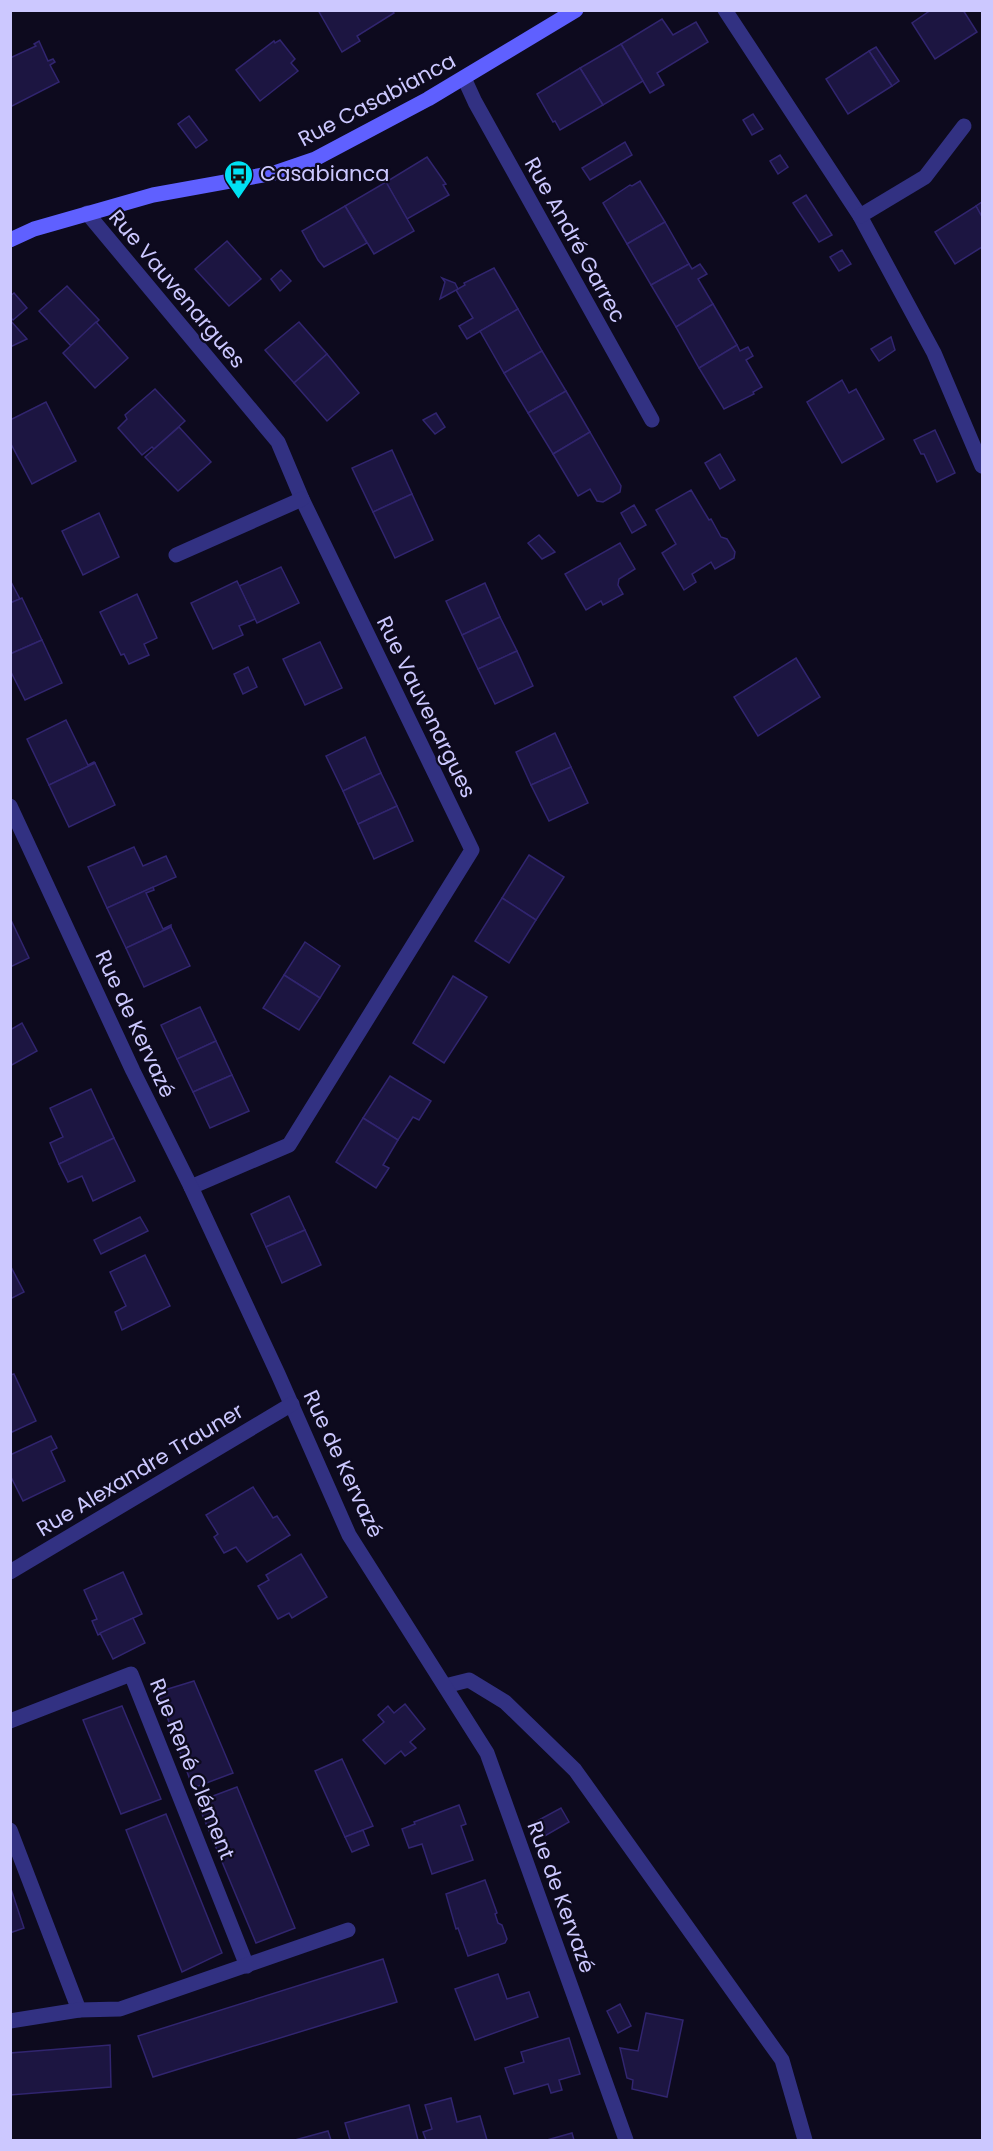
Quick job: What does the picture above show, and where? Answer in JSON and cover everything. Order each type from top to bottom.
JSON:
[{"type":"street","name":"Rue Casabianca","points":[[10,240],[34,229],[153,195],[274,173],[315,159],[464,78],[576,10]]},
{"type":"street","points":[[725,10],[860,216],[934,353],[982,466]]},
{"type":"street","name":"Rue André Garrec","points":[[464,78],[475,102],[652,420]]},
{"type":"street","points":[[860,216],[925,177],[964,126]]},
{"type":"street","name":"Rue Vauvenargues","points":[[87,213],[278,442],[302,499],[472,850],[289,1145],[191,1187]]},
{"type":"street","points":[[176,555],[302,499]]},
{"type":"street","name":"Rue de Kervazé","points":[[10,806],[292,1404],[349,1535],[487,1753],[626,2140]]},
{"type":"street","name":"Rue Alexandre Trauner","points":[[10,1572],[292,1404]]},
{"type":"street","name":"Rue René Clément","points":[[10,1720],[131,1674],[247,1966]]},
{"type":"street","points":[[445,1686],[469,1680],[505,1702],[575,1770],[782,2060],[805,2140]]},
{"type":"street","points":[[10,1830],[16,1859],[79,2010]]},
{"type":"street","points":[[10,2021],[79,2010],[120,2009],[348,1930]]},
{"type":"building","points":[[318,10],[392,10],[394,13],[357,36],[360,41],[342,52]]},
{"type":"building","points":[[931,10],[963,10],[977,32],[935,59],[912,23]]},
{"type":"building","points":[[662,19],[673,35],[696,22],[708,42],[657,73],[664,85],[650,93],[621,44]]},
{"type":"building","points":[[280,40],[295,59],[291,63],[298,71],[260,101],[236,70],[274,41],[275,43]]},
{"type":"building","points":[[39,41],[48,61],[53,59],[55,62],[50,65],[59,82],[10,107],[10,58],[36,46],[34,44]]},
{"type":"building","points":[[621,44],[643,81],[603,105],[580,68]]},
{"type":"building","points":[[876,47],[899,81],[892,86],[869,51]]},
{"type":"building","points":[[869,51],[892,86],[848,114],[826,79]]},
{"type":"building","points":[[580,68],[603,105],[560,130],[537,94]]},
{"type":"building","points":[[753,114],[763,129],[752,135],[743,120]]},
{"type":"building","points":[[189,116],[207,140],[196,148],[178,124]]},
{"type":"building","points":[[625,142],[632,155],[590,180],[582,168]]},
{"type":"building","points":[[780,155],[788,167],[778,174],[770,161]]},
{"type":"building","points":[[427,157],[446,184],[443,185],[449,195],[407,219],[386,182]]},
{"type":"building","points":[[640,181],[665,222],[627,244],[603,203]]},
{"type":"building","points":[[386,182],[414,231],[374,254],[345,206]]},
{"type":"building","points":[[806,195],[832,235],[819,242],[793,203]]},
{"type":"building","points":[[982,202],[982,217],[976,206]]},
{"type":"building","points":[[345,206],[367,243],[324,267],[302,231]]},
{"type":"building","points":[[976,206],[982,217],[982,247],[955,264],[935,232]]},
{"type":"building","points":[[665,222],[689,264],[651,285],[627,244]]},
{"type":"building","points":[[227,241],[261,279],[229,306],[195,269]]},
{"type":"building","points":[[842,250],[851,264],[839,271],[830,257]]},
{"type":"building","points":[[689,264],[692,269],[700,264],[707,274],[698,279],[713,304],[676,327],[651,285]]},
{"type":"building","points":[[494,268],[518,309],[467,339],[459,326],[473,318],[456,290],[465,285],[464,283]]},
{"type":"building","points":[[281,270],[291,281],[280,291],[271,279]]},
{"type":"building","points":[[442,278],[455,283],[458,289],[440,299],[445,282]]},
{"type":"building","points":[[67,286],[99,320],[71,346],[39,311]]},
{"type":"building","points":[[14,293],[27,308],[13,320],[10,317],[10,296]]},
{"type":"building","points":[[713,304],[737,345],[699,368],[676,327]]},
{"type":"building","points":[[518,309],[542,351],[504,373],[480,331]]},
{"type":"building","points":[[10,320],[27,339],[10,347]]},
{"type":"building","points":[[96,322],[128,358],[95,388],[63,353]]},
{"type":"building","points":[[299,322],[327,354],[294,383],[265,350]]},
{"type":"building","points":[[891,337],[895,350],[879,361],[871,349]]},
{"type":"building","points":[[737,345],[740,351],[748,347],[753,356],[746,360],[762,387],[753,392],[754,394],[724,409],[699,368]]},
{"type":"building","points":[[542,351],[566,391],[528,413],[504,373]]},
{"type":"building","points":[[327,354],[359,393],[327,421],[294,383]]},
{"type":"building","points":[[842,380],[849,393],[856,389],[884,439],[842,463],[807,402]]},
{"type":"building","points":[[155,389],[185,421],[154,449],[152,447],[142,455],[118,428],[127,419],[125,415]]},
{"type":"building","points":[[566,391],[590,432],[553,454],[528,413]]},
{"type":"building","points":[[46,402],[76,461],[32,484],[10,442],[10,420]]},
{"type":"building","points":[[436,413],[445,427],[435,434],[423,420]]},
{"type":"building","points":[[179,427],[211,462],[178,491],[145,457]]},
{"type":"building","points":[[935,430],[955,473],[937,482],[924,454],[921,454],[914,440]]},
{"type":"building","points":[[590,432],[621,486],[620,492],[603,502],[597,501],[590,489],[578,496],[553,454]]},
{"type":"building","points":[[392,450],[412,494],[373,512],[352,468]]},
{"type":"building","points":[[720,454],[735,480],[720,489],[705,463]]},
{"type":"building","points":[[691,490],[721,537],[727,539],[735,552],[734,558],[715,569],[711,562],[692,574],[696,582],[684,590],[662,553],[676,544],[656,510]]},
{"type":"building","points":[[412,494],[433,540],[395,558],[373,512]]},
{"type":"building","points":[[634,505],[646,525],[632,533],[621,513]]},
{"type":"building","points":[[99,513],[119,557],[83,575],[62,531]]},
{"type":"building","points":[[539,535],[555,552],[542,559],[528,543]]},
{"type":"building","points":[[620,543],[635,569],[619,579],[618,585],[623,594],[603,605],[601,601],[586,610],[565,574]]},
{"type":"building","points":[[281,567],[299,603],[257,623],[239,586]]},
{"type":"building","points":[[10,580],[20,599],[10,603]]},
{"type":"building","points":[[237,581],[255,619],[239,626],[243,635],[213,649],[191,603]]},
{"type":"building","points":[[485,583],[500,617],[462,635],[446,601]]},
{"type":"building","points":[[137,594],[157,638],[144,644],[149,655],[129,664],[124,654],[121,655],[100,612]]},
{"type":"building","points":[[22,598],[42,640],[10,654],[10,603]]},
{"type":"building","points":[[500,617],[517,651],[478,669],[462,635]]},
{"type":"building","points":[[42,640],[62,683],[25,700],[10,670],[10,654]]},
{"type":"building","points":[[320,642],[342,688],[305,705],[283,659]]},
{"type":"building","points":[[517,651],[533,686],[495,704],[478,669]]},
{"type":"building","points":[[796,658],[820,697],[758,736],[734,697]]},
{"type":"building","points":[[248,667],[257,687],[243,694],[234,674]]},
{"type":"building","points":[[66,720],[88,765],[95,763],[49,785],[27,739]]},
{"type":"building","points":[[555,733],[571,767],[531,785],[516,752]]},
{"type":"building","points":[[365,737],[381,773],[343,791],[326,756]]},
{"type":"building","points":[[95,763],[115,805],[69,827],[49,785]]},
{"type":"building","points":[[571,767],[588,803],[549,821],[531,785]]},
{"type":"building","points":[[381,773],[397,806],[358,824],[343,791]]},
{"type":"building","points":[[397,806],[413,841],[374,859],[358,824]]},
{"type":"building","points":[[134,847],[143,866],[166,856],[176,877],[107,908],[88,867]]},
{"type":"building","points":[[529,855],[564,877],[536,920],[502,898]]},
{"type":"building","points":[[153,887],[154,890],[146,893],[163,929],[171,925],[171,927],[126,948],[107,908]]},
{"type":"building","points":[[502,898],[536,920],[509,963],[475,941]]},
{"type":"building","points":[[10,918],[29,958],[10,967]]},
{"type":"building","points":[[171,927],[190,966],[144,987],[126,948]]},
{"type":"building","points":[[305,942],[340,966],[320,998],[284,975]]},
{"type":"building","points":[[284,975],[320,998],[299,1030],[263,1008]]},
{"type":"building","points":[[453,976],[487,997],[444,1063],[413,1043]]},
{"type":"building","points":[[200,1007],[216,1041],[177,1059],[161,1025]]},
{"type":"building","points":[[22,1023],[37,1051],[10,1066],[10,1030]]},
{"type":"building","points":[[216,1041],[232,1075],[193,1092],[177,1059]]},
{"type":"building","points":[[232,1075],[249,1111],[210,1128],[193,1092]]},
{"type":"building","points":[[390,1076],[431,1101],[419,1120],[413,1117],[398,1140],[363,1118]]},
{"type":"building","points":[[91,1089],[114,1138],[59,1164],[50,1143],[63,1137],[50,1108]]},
{"type":"building","points":[[363,1118],[398,1140],[383,1165],[389,1168],[376,1188],[336,1162]]},
{"type":"building","points":[[114,1138],[135,1181],[93,1201],[82,1176],[68,1182],[59,1164]]},
{"type":"building","points":[[289,1196],[305,1230],[266,1247],[251,1214]]},
{"type":"building","points":[[140,1217],[148,1231],[101,1254],[94,1240]]},
{"type":"building","points":[[305,1230],[321,1265],[282,1283],[266,1247]]},
{"type":"building","points":[[145,1255],[170,1306],[122,1330],[115,1312],[126,1306],[110,1272]]},
{"type":"building","points":[[10,1265],[24,1292],[10,1299]]},
{"type":"building","points":[[14,1374],[36,1421],[10,1433],[10,1375]]},
{"type":"building","points":[[51,1436],[57,1448],[51,1451],[65,1481],[23,1501],[10,1475],[10,1455]]},
{"type":"building","points":[[253,1487],[273,1518],[277,1516],[290,1535],[247,1562],[236,1547],[224,1553],[214,1537],[218,1534],[206,1515]]},
{"type":"building","points":[[301,1554],[327,1597],[292,1618],[289,1613],[278,1619],[258,1586],[269,1580],[266,1575]]},
{"type":"building","points":[[123,1572],[142,1614],[98,1635],[92,1621],[97,1619],[84,1590]]},
{"type":"building","points":[[133,1618],[145,1643],[113,1659],[100,1633]]},
{"type":"building","points":[[194,1681],[233,1773],[193,1788],[158,1692]]},
{"type":"building","points":[[405,1704],[425,1729],[410,1742],[416,1748],[405,1756],[401,1751],[385,1764],[363,1740],[384,1722],[378,1715],[388,1706],[394,1713]]},
{"type":"building","points":[[122,1706],[161,1799],[121,1814],[83,1720]]},
{"type":"building","points":[[342,1759],[373,1826],[345,1837],[315,1771]]},
{"type":"building","points":[[237,1787],[295,1928],[256,1943],[197,1802]]},
{"type":"building","points":[[459,1805],[466,1824],[461,1826],[473,1860],[432,1874],[422,1844],[409,1848],[402,1829]]},
{"type":"building","points":[[561,1808],[569,1822],[543,1837],[535,1822]]},
{"type":"building","points":[[166,1814],[222,1953],[182,1972],[126,1830]]},
{"type":"building","points":[[363,1830],[369,1845],[352,1852],[345,1837]]},
{"type":"building","points":[[485,1880],[497,1913],[495,1914],[498,1923],[502,1925],[507,1939],[505,1943],[468,1956],[458,1928],[456,1929],[446,1894]]},
{"type":"building","points":[[10,1889],[24,1928],[10,1933]]},
{"type":"building","points":[[383,1959],[397,2002],[153,2077],[138,2036]]},
{"type":"building","points":[[498,1974],[507,1999],[529,1992],[538,2017],[475,2040],[455,1989]]},
{"type":"building","points":[[620,2004],[631,2026],[618,2033],[607,2011]]},
{"type":"building","points":[[646,2013],[683,2020],[667,2097],[632,2089],[633,2080],[627,2078],[620,2048],[638,2051]]},
{"type":"building","points":[[569,2038],[580,2074],[559,2080],[562,2090],[551,2093],[548,2084],[514,2094],[505,2068],[524,2062],[521,2052]]},
{"type":"building","points":[[110,2045],[111,2087],[10,2095],[10,2053]]},
{"type":"building","points":[[451,2098],[457,2122],[480,2116],[487,2140],[426,2140],[423,2132],[432,2129],[425,2105]]},
{"type":"building","points":[[409,2105],[418,2140],[350,2140],[345,2123]]},
{"type":"building","points":[[328,2131],[331,2140],[295,2140]]},
{"type":"building","points":[[572,2133],[574,2140],[547,2140]]},
{"type":"place","name":"Casabianca","points":[[239,200]]}]
